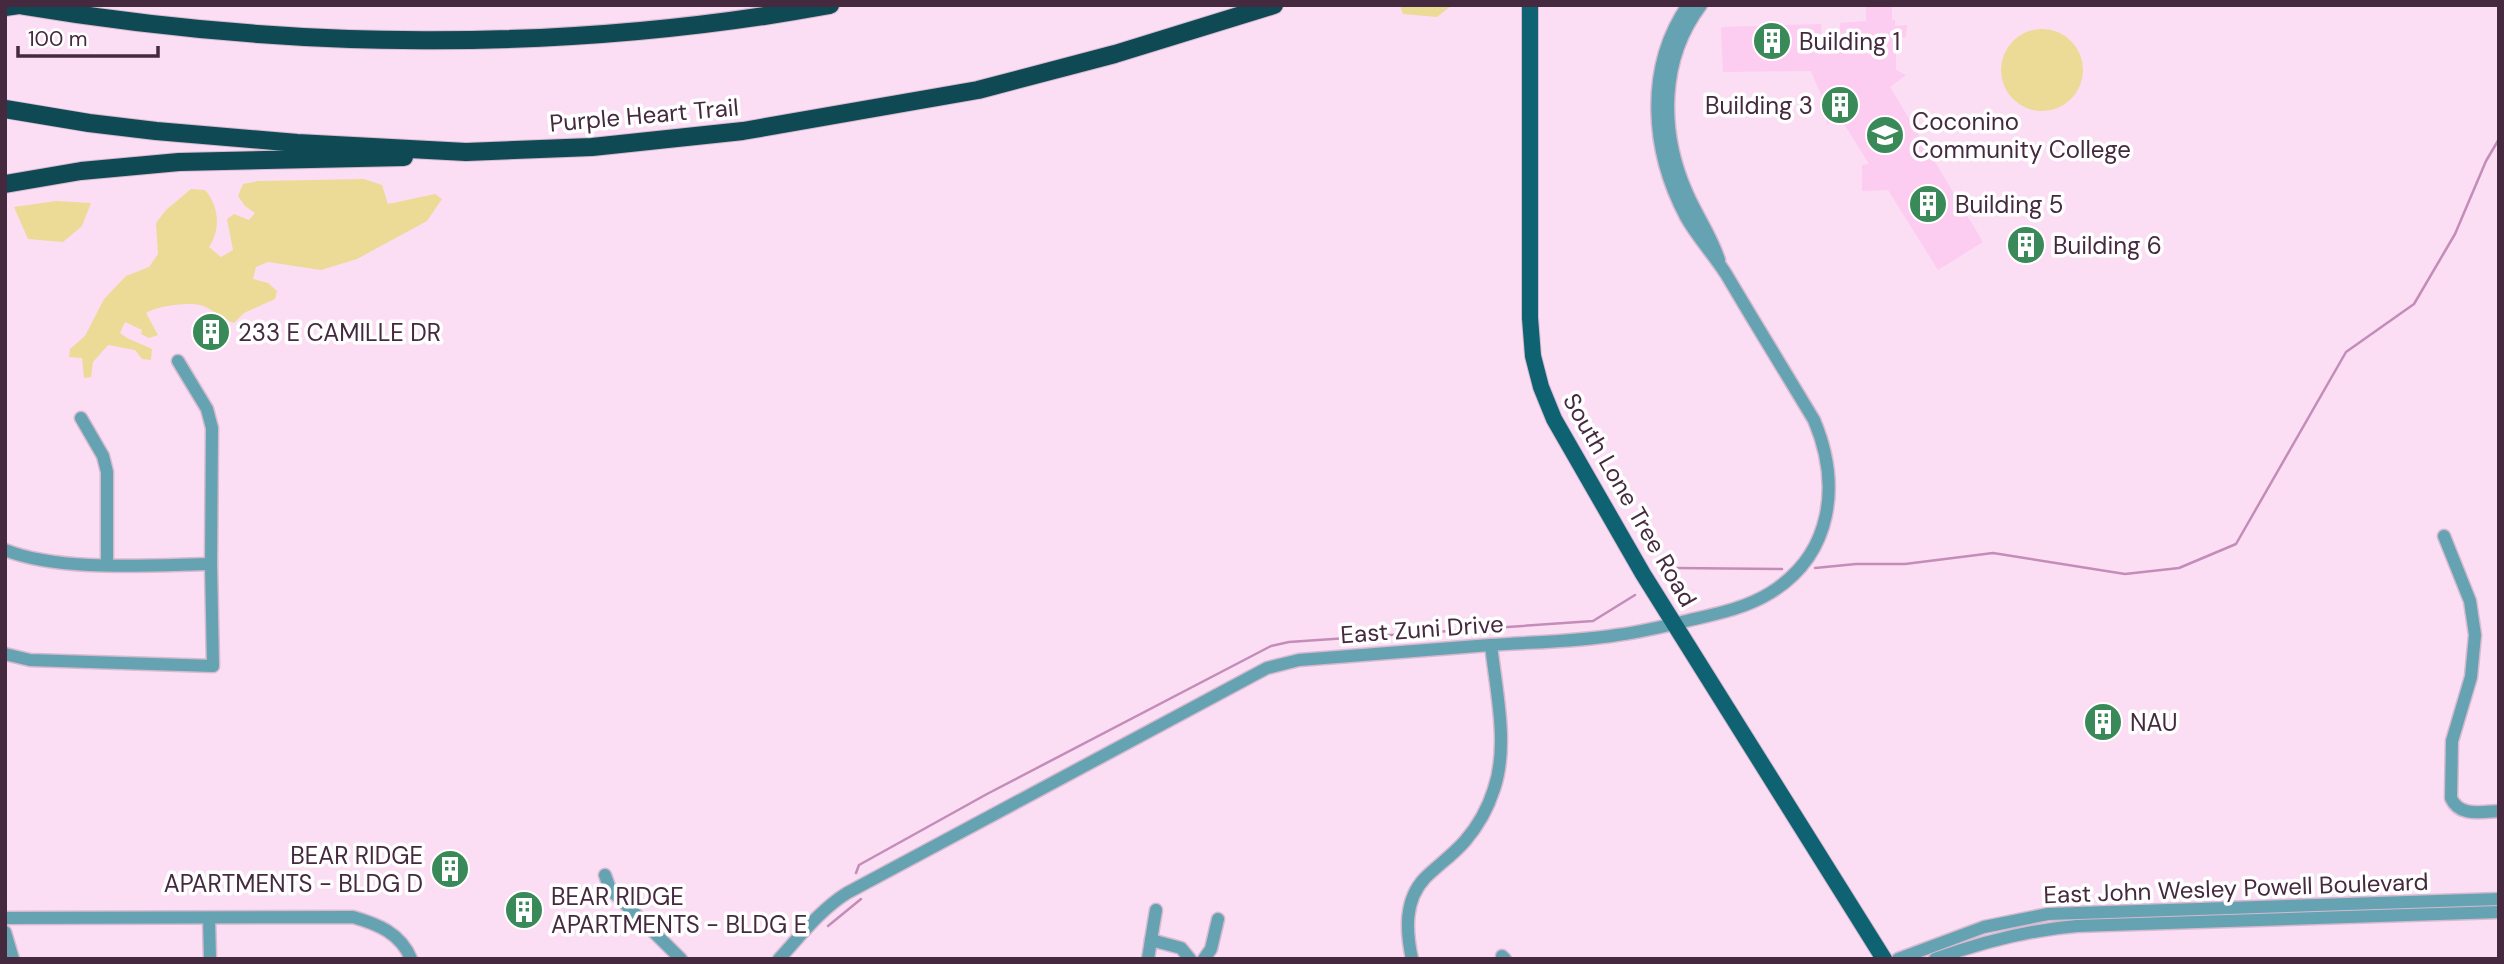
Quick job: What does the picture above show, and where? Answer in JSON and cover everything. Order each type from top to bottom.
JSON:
[{"type":"highway","points":[[5,7],[18,5],[116,21],[206,31],[311,38],[420,40],[597,34],[729,20],[830,5]]},
{"type":"highway","name":"Purple Heart Trail","points":[[5,108],[89,123],[211,137],[467,152],[642,142],[743,131],[903,104],[1035,77],[1273,5]]},
{"type":"highway","points":[[5,184],[81,171],[178,162],[391,158],[467,152]]},
{"type":"main road","name":"South Lone Tree Road","points":[[1530,5],[1530,305],[1532,356],[1541,387],[1554,419],[1674,624],[1884,959]]},
{"type":"street","name":"East Zuni Drive","points":[[779,959],[816,917],[847,893],[1267,668],[1299,660],[1615,636],[1737,608],[1769,594],[1788,579],[1807,559],[1820,534],[1828,509],[1829,467],[1825,445],[1814,420],[1721,267],[1702,243],[1675,194],[1661,148],[1657,94],[1666,44],[1688,5]]},
{"type":"street","name":"East Zuni Drive","points":[[1701,5],[1684,32],[1672,66],[1669,130],[1671,147],[1686,191],[1713,241],[1721,267]]},
{"type":"street","points":[[5,654],[30,660],[213,666],[212,428],[207,409],[177,361]]},
{"type":"street","points":[[81,418],[103,456],[107,472],[107,565]]},
{"type":"street","points":[[2444,536],[2464,581],[2474,625],[2471,677],[2451,748],[2450,795],[2457,808],[2466,812],[2499,811]]},
{"type":"street","points":[[5,550],[17,555],[49,560],[107,565],[211,564]]},
{"type":"street","points":[[1412,959],[1406,926],[1410,904],[1423,879],[1451,856],[1477,825],[1486,810],[1498,774],[1501,743],[1491,645]]},
{"type":"street","points":[[606,875],[610,889],[681,959]]},
{"type":"street","name":"East John Wesley Powell Boulevard","points":[[1898,959],[1984,927],[2048,914],[2499,898]]},
{"type":"street","points":[[1148,959],[1156,910]]},
{"type":"street","name":"East John Wesley Powell Boulevard","points":[[1935,959],[1988,940],[2049,928],[2499,912]]},
{"type":"street","points":[[5,918],[353,917],[381,926],[400,940],[411,959]]},
{"type":"street","points":[[209,918],[210,959]]},
{"type":"street","points":[[1204,959],[1211,949],[1218,919]]},
{"type":"street","points":[[5,933],[13,959]]},
{"type":"street","points":[[1151,940],[1181,948],[1190,959]]},
{"type":"shaded area","points":[[1400,5],[1452,5],[1437,17],[1403,14]]},
{"type":"shaded area","name":"Coconino Community College","points":[[1866,5],[1892,5],[1892,20],[1895,20],[1895,26],[1907,25],[1906,37],[1896,38],[1896,70],[1906,75],[1890,87],[1983,242],[1938,270],[1888,190],[1862,191],[1862,165],[1869,164],[1839,116],[1827,125],[1821,95],[1811,71],[1723,72],[1721,27],[1821,24],[1823,54],[1839,53],[1840,23],[1866,21]]},
{"type":"shaded area","points":[[2042,29],[2058,32],[2071,41],[2080,54],[2083,70],[2080,86],[2071,99],[2058,108],[2042,111],[2026,108],[2013,99],[2004,86],[2001,70],[2004,54],[2013,41],[2026,32]]},
{"type":"shaded area","points":[[364,179],[382,185],[388,204],[435,194],[442,199],[427,221],[357,259],[321,270],[268,262],[256,267],[253,279],[268,283],[277,291],[275,299],[244,313],[234,323],[204,306],[194,304],[164,307],[146,313],[158,335],[149,338],[141,334],[142,330],[125,322],[120,333],[152,349],[151,360],[142,359],[135,350],[108,345],[93,362],[91,377],[84,378],[82,358],[69,357],[70,349],[85,336],[104,299],[126,276],[149,267],[158,254],[156,223],[166,210],[191,189],[205,190],[210,196],[216,210],[217,225],[209,247],[221,257],[233,250],[227,219],[234,214],[249,220],[255,213],[245,206],[238,196],[243,184],[258,181]]},
{"type":"shaded area","points":[[56,201],[91,203],[82,226],[63,242],[28,239],[14,207]]},
{"type":"waterway","points":[[1815,568],[1856,564],[1905,564],[1993,553],[2125,574],[2179,568],[2236,544],[2346,352],[2414,304],[2455,234],[2486,161],[2499,139]]},
{"type":"waterway","points":[[1676,568],[1782,569]]},
{"type":"waterway","points":[[856,873],[859,865],[987,794],[1271,646],[1289,642],[1593,621],[1635,595]]},
{"type":"waterway","points":[[828,926],[861,899]]},
{"type":"place","name":"Building 1","points":[[1772,41]]},
{"type":"place","name":"Building 3","points":[[1840,105]]},
{"type":"place","name":"Coconino Community College","points":[[1885,135]]},
{"type":"place","name":"Building 5","points":[[1928,204]]},
{"type":"place","name":"Building 6","points":[[2026,245]]},
{"type":"place","name":"233 E CAMILLE DR","points":[[211,332]]},
{"type":"place","name":"NAU","points":[[2103,722]]},
{"type":"place","name":"BEAR RIDGE APARTMENTS - BLDG D","points":[[450,869]]},
{"type":"place","name":"BEAR RIDGE APARTMENTS - BLDG E","points":[[524,910]]}]
